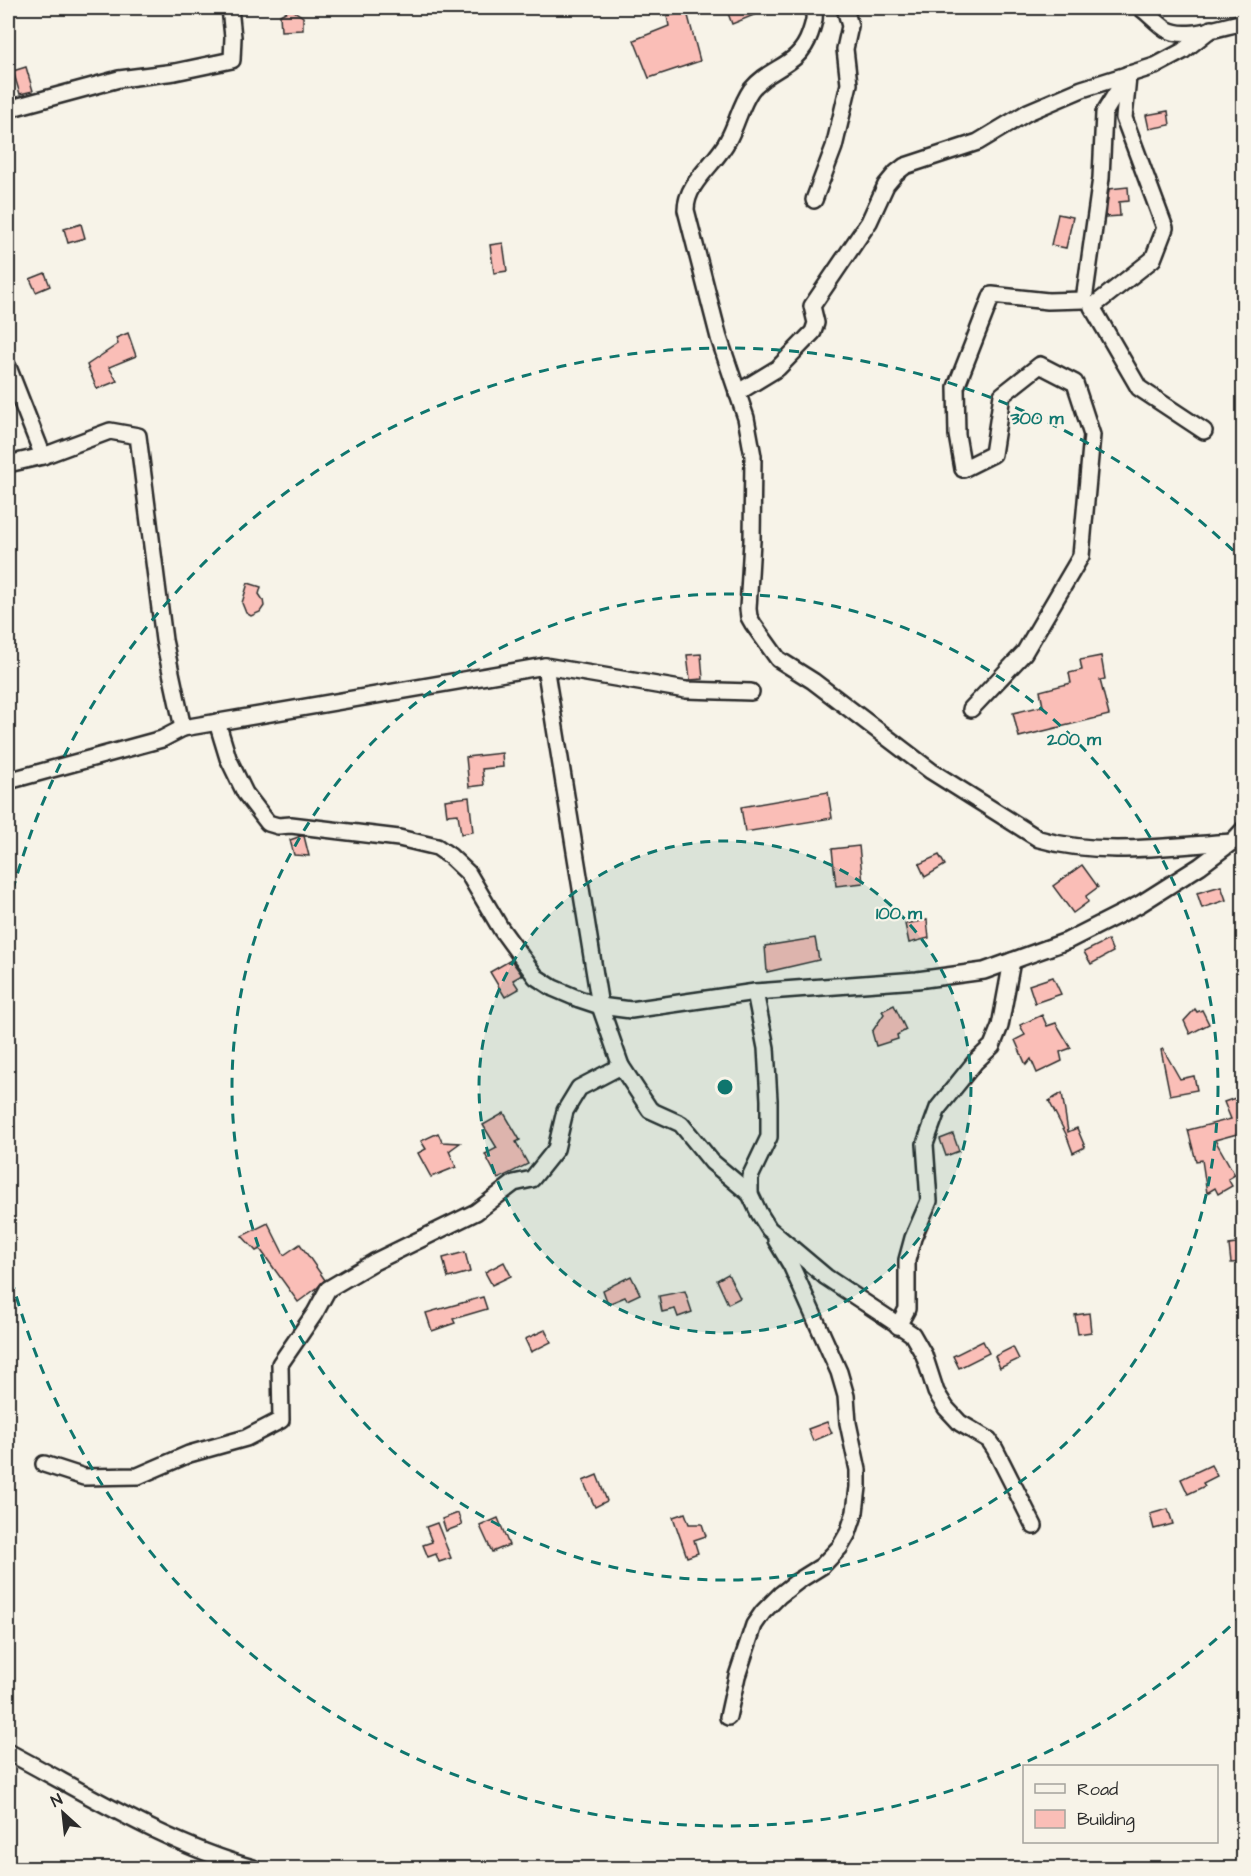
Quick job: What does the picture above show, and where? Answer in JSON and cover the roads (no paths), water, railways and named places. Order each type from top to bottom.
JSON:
[{"type":"street","points":[[8,109],[119,79],[175,72],[232,60],[233,37],[230,8]]},
{"type":"street","points":[[830,8],[814,12],[806,46],[793,60],[752,89],[739,110],[728,140],[690,190],[686,201],[686,210],[719,338],[746,418],[753,456],[749,617],[778,660],[813,681],[932,771],[1039,839],[1059,845],[1118,850],[1232,842]]},
{"type":"street","points":[[814,200],[834,147],[849,84],[846,48],[850,26],[845,8]]},
{"type":"street","points":[[1141,8],[1162,26],[1175,33],[1191,34],[1244,22]]},
{"type":"street","points":[[737,393],[778,368],[813,332],[816,323],[812,306],[869,222],[886,184],[905,166],[978,142],[1028,112],[1082,89],[1155,66],[1183,51],[1211,29]]},
{"type":"street","points":[[1128,74],[1124,118],[1165,228],[1153,259],[1092,308],[1139,388],[1204,431]]},
{"type":"street","points":[[970,709],[1024,653],[1081,556],[1092,435],[1075,383],[1040,364],[1002,395],[993,454],[963,469],[957,435],[956,387],[992,295],[1048,301],[1084,300],[1101,178],[1104,113],[1128,74]]},
{"type":"street","points":[[8,367],[43,456]]},
{"type":"street","points":[[8,464],[43,456],[110,431],[138,436],[164,640],[183,728]]},
{"type":"street","points":[[8,781],[162,739],[183,728],[545,666],[686,690],[751,692]]},
{"type":"street","points":[[545,666],[600,1006],[621,1066],[650,1110],[681,1124],[712,1162],[750,1194],[791,1265],[839,1372],[846,1396],[848,1423],[858,1470],[855,1512],[848,1533],[840,1548],[822,1566],[780,1594],[754,1625],[737,1676],[728,1717]]},
{"type":"street","points":[[217,722],[228,758],[245,793],[267,823],[399,838],[437,847],[468,873],[501,929],[536,977],[553,988],[579,999],[600,1006],[631,1010],[755,992],[917,980],[984,971],[1067,942],[1140,904],[1200,866],[1232,842],[1244,829]]},
{"type":"street","points":[[898,1326],[907,1309],[908,1260],[913,1238],[929,1201],[926,1144],[934,1116],[975,1062],[992,1046],[1000,1026],[1012,961]]},
{"type":"street","points":[[750,1194],[750,1177],[769,1137],[766,1048],[755,992]]},
{"type":"street","points":[[44,1464],[84,1478],[138,1476],[189,1454],[246,1438],[281,1420],[280,1364],[315,1313],[328,1289],[374,1262],[476,1212],[514,1183],[532,1179],[556,1149],[565,1112],[579,1088],[621,1066]]},
{"type":"street","points":[[769,1229],[826,1277],[912,1334],[924,1355],[936,1392],[946,1408],[960,1423],[989,1440],[996,1449],[1034,1526]]},
{"type":"street","points":[[8,1752],[125,1816],[167,1836],[254,1869]]}]
